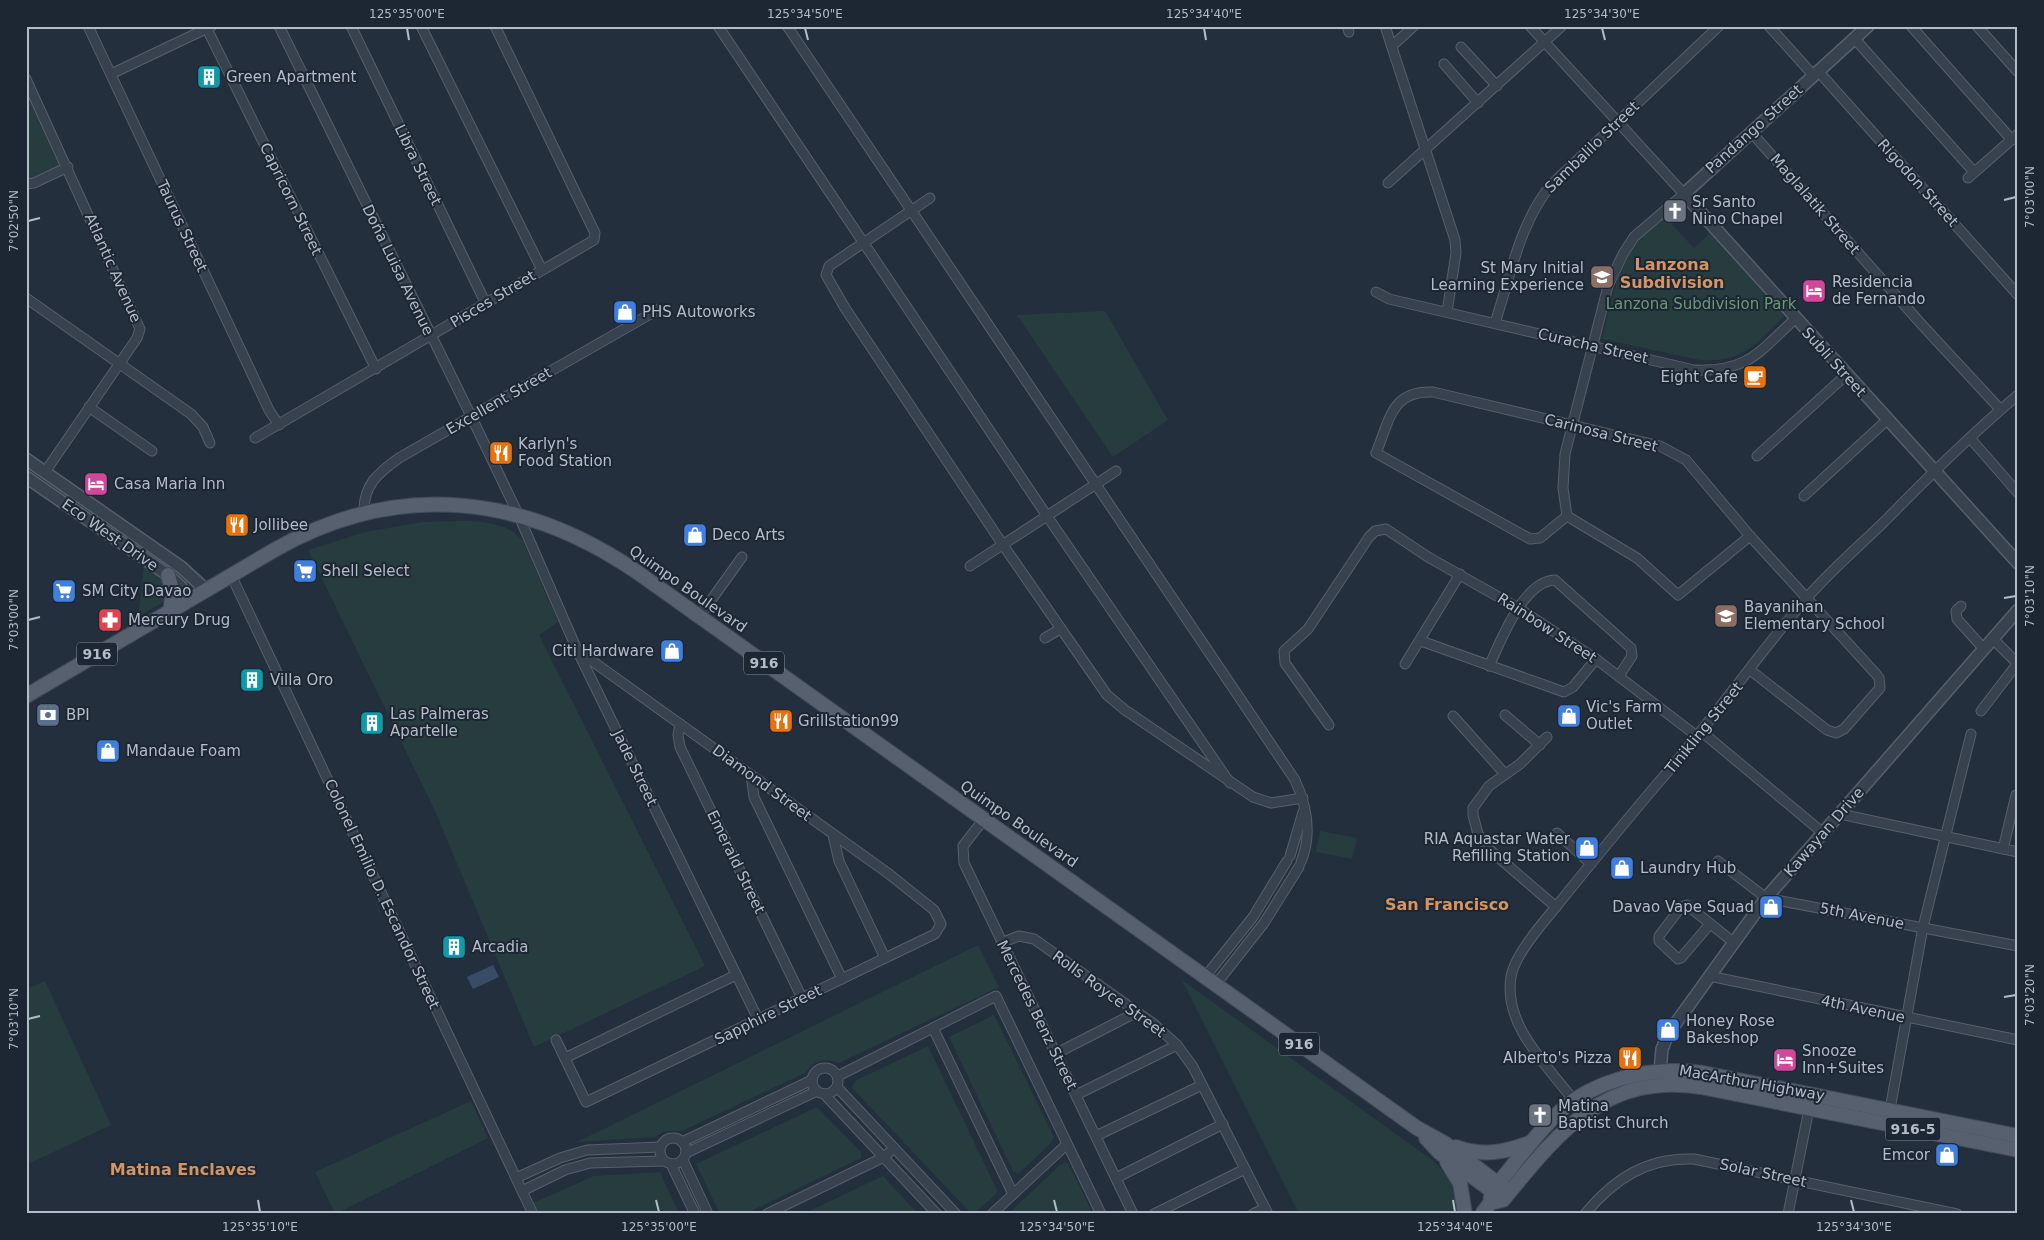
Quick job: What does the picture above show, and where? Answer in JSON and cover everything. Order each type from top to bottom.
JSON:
[{"type":"main road","name":"Quimpo Boulevard","points":[[26,696],[301,534],[337,520],[395,507],[444,505],[518,514],[562,529],[589,542],[699,617],[1417,1128],[1496,1197]]},
{"type":"main road","points":[[168,575],[173,594],[170,611]]},
{"type":"main road","name":"MacArthur Highway","points":[[1496,1197],[1533,1142],[1574,1101],[1599,1086],[1618,1080],[1660,1072],[1703,1073],[1810,1102]]},
{"type":"main road","name":"MacArthur Highway","points":[[1496,1197],[1562,1131],[1587,1112],[1634,1090],[1662,1085],[1685,1085],[1810,1102],[1888,1117],[2018,1136]]},
{"type":"main road","name":"MacArthur Highway","points":[[1888,1117],[2018,1150]]},
{"type":"main road","points":[[1442,1148],[1485,1154],[1510,1150],[1533,1142]]},
{"type":"main road","points":[[1442,1148],[1458,1179],[1465,1214]]},
{"type":"street","name":"Taurus Street","points":[[88,26],[269,410],[279,425]]},
{"type":"street","name":"Doña Luisa Avenue","points":[[279,26],[518,514]]},
{"type":"street","name":"Libra Street","points":[[351,26],[486,304]]},
{"type":"street","points":[[421,26],[542,270]]},
{"type":"street","name":"Pisces Street","points":[[255,438],[594,240],[595,233],[495,26]]},
{"type":"street","points":[[718,26],[1047,516],[1230,783]]},
{"type":"street","points":[[787,26],[1094,485],[1295,780],[1303,803],[1308,838],[1300,864],[1251,942],[1210,980]]},
{"type":"street","points":[[1385,26],[1455,240],[1456,253],[1447,312]]},
{"type":"street","points":[[1392,46],[1414,26]]},
{"type":"street","name":"Subli Street","points":[[1530,26],[2018,563]]},
{"type":"street","points":[[1388,184],[1562,26]]},
{"type":"street","name":"Sambalilo Street","points":[[1496,323],[1524,234],[1540,199],[1618,121],[1719,26]]},
{"type":"street","name":"Rigodon Street","points":[[1769,26],[1816,73],[2018,295]]},
{"type":"street","name":"Pandango Street","points":[[1567,516],[1562,471],[1571,426],[1608,286],[1623,254],[1634,237],[1684,194],[1868,26]]},
{"type":"street","points":[[1854,38],[1971,175],[2015,137],[1911,26]]},
{"type":"street","points":[[1977,26],[2018,72]]},
{"type":"street","points":[[111,74],[210,28]]},
{"type":"street","name":"Capricorn Street","points":[[210,28],[376,369]]},
{"type":"street","points":[[1461,47],[1497,86]]},
{"type":"street","points":[[1444,64],[1478,102]]},
{"type":"street","name":"Atlantic Avenue","points":[[26,79],[139,324],[137,338],[45,472]]},
{"type":"street","name":"Maglalatik Street","points":[[1751,132],[1904,305],[2000,409]]},
{"type":"street","points":[[26,184],[34,183],[68,168]]},
{"type":"street","points":[[930,198],[863,241],[829,266],[826,270],[828,280],[1003,545],[1096,680],[1115,703],[1253,797],[1270,803],[1303,803]]},
{"type":"street","name":"Curacha Street","points":[[1376,292],[1389,299],[1694,370],[1716,371],[1742,364],[1795,319]]},
{"type":"street","points":[[26,298],[191,414],[203,427],[210,444]]},
{"type":"street","name":"Excellent Street","points":[[364,513],[367,489],[376,475],[399,458],[472,418],[659,308]]},
{"type":"street","points":[[1757,456],[1846,375]]},
{"type":"street","name":"Carinosa Street","points":[[1567,516],[1540,538],[1530,539],[1376,453],[1400,399],[1420,391],[1433,392],[1643,442],[1675,453],[1694,468],[1750,536],[1876,674],[1880,684],[1876,694],[1844,729],[1836,733],[1827,730],[1750,670]]},
{"type":"street","name":"Tinikling Street","points":[[1574,1101],[1526,1037],[1510,1004],[1511,974],[1518,960],[1590,863],[1700,734],[1807,598],[1934,472],[2018,394]]},
{"type":"street","points":[[89,407],[152,451]]},
{"type":"street","points":[[1804,496],[1887,420]]},
{"type":"street","points":[[1970,438],[2018,493]]},
{"type":"street","name":"Eco West Drive","points":[[26,458],[181,567],[206,590]]},
{"type":"street","points":[[970,566],[1116,471]]},
{"type":"street","points":[[36,484],[45,472]]},
{"type":"street","name":"Eco West Drive","points":[[26,477],[168,575],[181,587],[189,599]]},
{"type":"street","name":"Jade Street","points":[[518,514],[578,652],[758,1019]]},
{"type":"street","points":[[1567,516],[1637,558],[1678,595],[1750,536]]},
{"type":"street","name":"Rainbow Street","points":[[1329,725],[1285,663],[1284,650],[1308,629],[1369,536],[1380,529],[1389,531],[1428,557],[1518,608],[1596,659],[1700,734],[1823,833]]},
{"type":"street","points":[[129,548],[138,537]]},
{"type":"street","points":[[699,617],[742,557]]},
{"type":"street","points":[[1405,664],[1421,641],[1460,574]]},
{"type":"street","name":"Colonel Emilio D. Escandor Street","points":[[231,575],[533,1214]]},
{"type":"street","points":[[1489,666],[1518,608],[1530,594],[1545,582],[1555,580],[1631,648],[1632,656],[1619,676]]},
{"type":"street","points":[[1961,606],[1956,611],[1956,619],[1983,648]]},
{"type":"street","name":"Kawayan Drive","points":[[1660,1072],[1661,1054],[1666,1039],[1766,898],[1923,721],[1983,648],[2018,610]]},
{"type":"street","points":[[1045,638],[1060,629]]},
{"type":"street","points":[[1981,711],[2017,664],[1992,638]]},
{"type":"street","points":[[1421,641],[1564,692],[1573,687],[1596,659]]},
{"type":"street","name":"Diamond Street","points":[[578,652],[834,835],[934,910],[941,920]]},
{"type":"street","points":[[1505,715],[1540,745]]},
{"type":"street","points":[[1453,716],[1505,774]]},
{"type":"street","name":"Emerald Street","points":[[680,724],[678,735],[680,747],[802,998]]},
{"type":"street","points":[[1888,1117],[1923,928],[1971,734]]},
{"type":"street","points":[[1547,737],[1520,764],[1489,786],[1473,808],[1474,822],[1478,834],[1491,851],[1556,907]]},
{"type":"street","points":[[752,775],[754,797],[842,979]]},
{"type":"street","points":[[2003,849],[2016,796]]},
{"type":"street","points":[[1210,980],[1253,917],[1289,858],[1297,837],[1303,803]]},
{"type":"street","points":[[1840,814],[1945,838],[2018,852]]},
{"type":"street","name":"Mercedes Benz Street","points":[[984,819],[963,846],[962,858],[1134,1214]]},
{"type":"street","points":[[1557,833],[1590,863]]},
{"type":"street","points":[[834,835],[840,862],[885,958]]},
{"type":"street","name":"5th Avenue","points":[[1718,861],[1766,898],[2018,946]]},
{"type":"street","points":[[1281,872],[1292,878]]},
{"type":"street","points":[[1710,924],[1681,958],[1678,959],[1669,953],[1658,942],[1658,936],[1684,905],[1690,906],[1733,942]]},
{"type":"street","name":"Sapphire Street","points":[[565,1058],[586,1102],[935,934],[939,930],[941,920]]},
{"type":"street","name":"Rolls Royce Street","points":[[1002,943],[1018,936],[1034,939],[1137,1012],[1177,1045],[1202,1084],[1267,1211]]},
{"type":"street","points":[[556,1040],[565,1058],[736,975]]},
{"type":"street","name":"4th Avenue","points":[[1709,976],[2018,1040]]},
{"type":"street","points":[[838,1076],[996,996],[1101,1214]]},
{"type":"street","points":[[1056,1054],[1137,1012]]},
{"type":"street","points":[[933,1028],[1013,1194]]},
{"type":"street","points":[[1076,1095],[1177,1045]]},
{"type":"street","points":[[695,1214],[667,1162],[660,1154],[660,1147],[664,1141],[672,1138],[682,1142],[812,1080],[815,1072],[821,1068],[829,1068],[838,1076]]},
{"type":"street","points":[[522,1191],[565,1170],[590,1163],[667,1162],[685,1157],[820,1092],[832,1092],[837,1087],[838,1076]]},
{"type":"street","points":[[812,1080],[820,1092],[937,1214]]},
{"type":"street","points":[[1096,1136],[1202,1084]]},
{"type":"street","points":[[837,1087],[956,1214]]},
{"type":"street","points":[[1788,1214],[1810,1102]]},
{"type":"street","points":[[1116,1178],[1222,1124]]},
{"type":"street","points":[[682,1142],[685,1157],[708,1214]]},
{"type":"street","points":[[992,1214],[1068,1144]]},
{"type":"street","points":[[516,1178],[560,1158],[587,1150],[660,1147]]},
{"type":"street","points":[[767,1214],[884,1157],[894,1148]]},
{"type":"street","name":"Solar Street","points":[[1584,1214],[1605,1191],[1629,1173],[1667,1159],[1694,1159],[1957,1214]]},
{"type":"street","points":[[1154,1214],[1245,1168]]},
{"type":"street","points":[[1253,1214],[1267,1211]]},
{"type":"green space","points":[[26,91],[62,166],[31,180],[26,177]]},
{"type":"green space","name":"Lanzona Subdivision Park","points":[[1665,217],[1694,248],[1711,232],[1784,316],[1748,350],[1728,358],[1700,360],[1602,339],[1612,299],[1626,260],[1642,238]]},
{"type":"green space","points":[[1105,311],[1168,420],[1113,457],[1017,315]]},
{"type":"green space","points":[[476,521],[490,523],[514,532],[523,541],[558,622],[539,635],[705,966],[534,1047],[435,811],[308,550],[365,532],[422,522]]},
{"type":"green space","points":[[144,565],[165,581],[166,600],[138,617]]},
{"type":"green space","points":[[1320,831],[1357,838],[1352,859],[1316,852]]},
{"type":"green space","points":[[978,945],[999,987],[839,1063],[829,1060],[820,1061],[805,1073],[682,1131],[665,1131],[655,1137],[577,1142]]},
{"type":"green space","points":[[1182,980],[1432,1160],[1452,1184],[1456,1198],[1457,1214],[1299,1214]]},
{"type":"green space","points":[[45,981],[111,1125],[26,1165],[26,989]]},
{"type":"green space","points":[[994,1015],[1054,1137],[1051,1143],[1018,1174],[1013,1171],[949,1037]]},
{"type":"green space","points":[[928,1046],[997,1190],[996,1194],[975,1213],[970,1212],[852,1088],[855,1081]]},
{"type":"green space","points":[[471,1101],[488,1138],[335,1214],[315,1172]]},
{"type":"green space","points":[[817,1107],[861,1152],[861,1158],[745,1214],[720,1214],[696,1164]]},
{"type":"green space","points":[[1066,1162],[1093,1214],[1008,1214],[1060,1165]]},
{"type":"green space","points":[[660,1172],[679,1214],[538,1214],[533,1203],[594,1176]]},
{"type":"green space","points":[[883,1176],[918,1214],[803,1214]]},
{"type":"water","points":[[493,965],[499,977],[473,989],[467,977]]},
{"type":"place","name":"Green Apartment","points":[[209,77]]},
{"type":"place","name":"Sr Santo Nino Chapel","points":[[1675,211]]},
{"type":"place","name":"St Mary Initial Learning Experience","points":[[1602,277]]},
{"type":"place","name":"Residencia de Fernando","points":[[1814,291]]},
{"type":"place","name":"PHS Autoworks","points":[[625,312]]},
{"type":"place","name":"Eight Cafe","points":[[1755,377]]},
{"type":"place","name":"Karlyn's Food Station","points":[[501,453]]},
{"type":"place","name":"Casa Maria Inn","points":[[96,484]]},
{"type":"place","name":"Jollibee","points":[[237,525]]},
{"type":"place","name":"Deco Arts","points":[[695,535]]},
{"type":"place","name":"Shell Select","points":[[305,571]]},
{"type":"place","name":"SM City Davao","points":[[64,591]]},
{"type":"place","name":"Bayanihan Elementary School","points":[[1726,616]]},
{"type":"place","name":"Mercury Drug","points":[[110,620]]},
{"type":"place","name":"Citi Hardware","points":[[672,651]]},
{"type":"place","name":"Villa Oro","points":[[252,680]]},
{"type":"place","name":"BPI","points":[[48,715]]},
{"type":"place","name":"Vic's Farm Outlet","points":[[1569,716]]},
{"type":"place","name":"Grillstation99","points":[[781,721]]},
{"type":"place","name":"Las Palmeras Apartelle","points":[[372,723]]},
{"type":"place","name":"Mandaue Foam","points":[[108,751]]},
{"type":"place","name":"RIA Aquastar Water Refilling Station","points":[[1587,848]]},
{"type":"place","name":"Laundry Hub","points":[[1622,868]]},
{"type":"place","name":"Davao Vape Squad","points":[[1771,907]]},
{"type":"place","name":"Arcadia","points":[[454,947]]},
{"type":"place","name":"Honey Rose Bakeshop","points":[[1668,1030]]},
{"type":"place","name":"Alberto's Pizza","points":[[1630,1058]]},
{"type":"place","name":"Snooze Inn+Suites","points":[[1785,1060]]},
{"type":"place","name":"Matina Baptist Church","points":[[1540,1115]]},
{"type":"place","name":"Emcor","points":[[1947,1155]]},
{"type":"district","name":"Lanzona Subdivision","points":[[1672,273]]},
{"type":"district","name":"San Francisco","points":[[1447,904]]},
{"type":"district","name":"Matina Enclaves","points":[[183,1169]]}]
